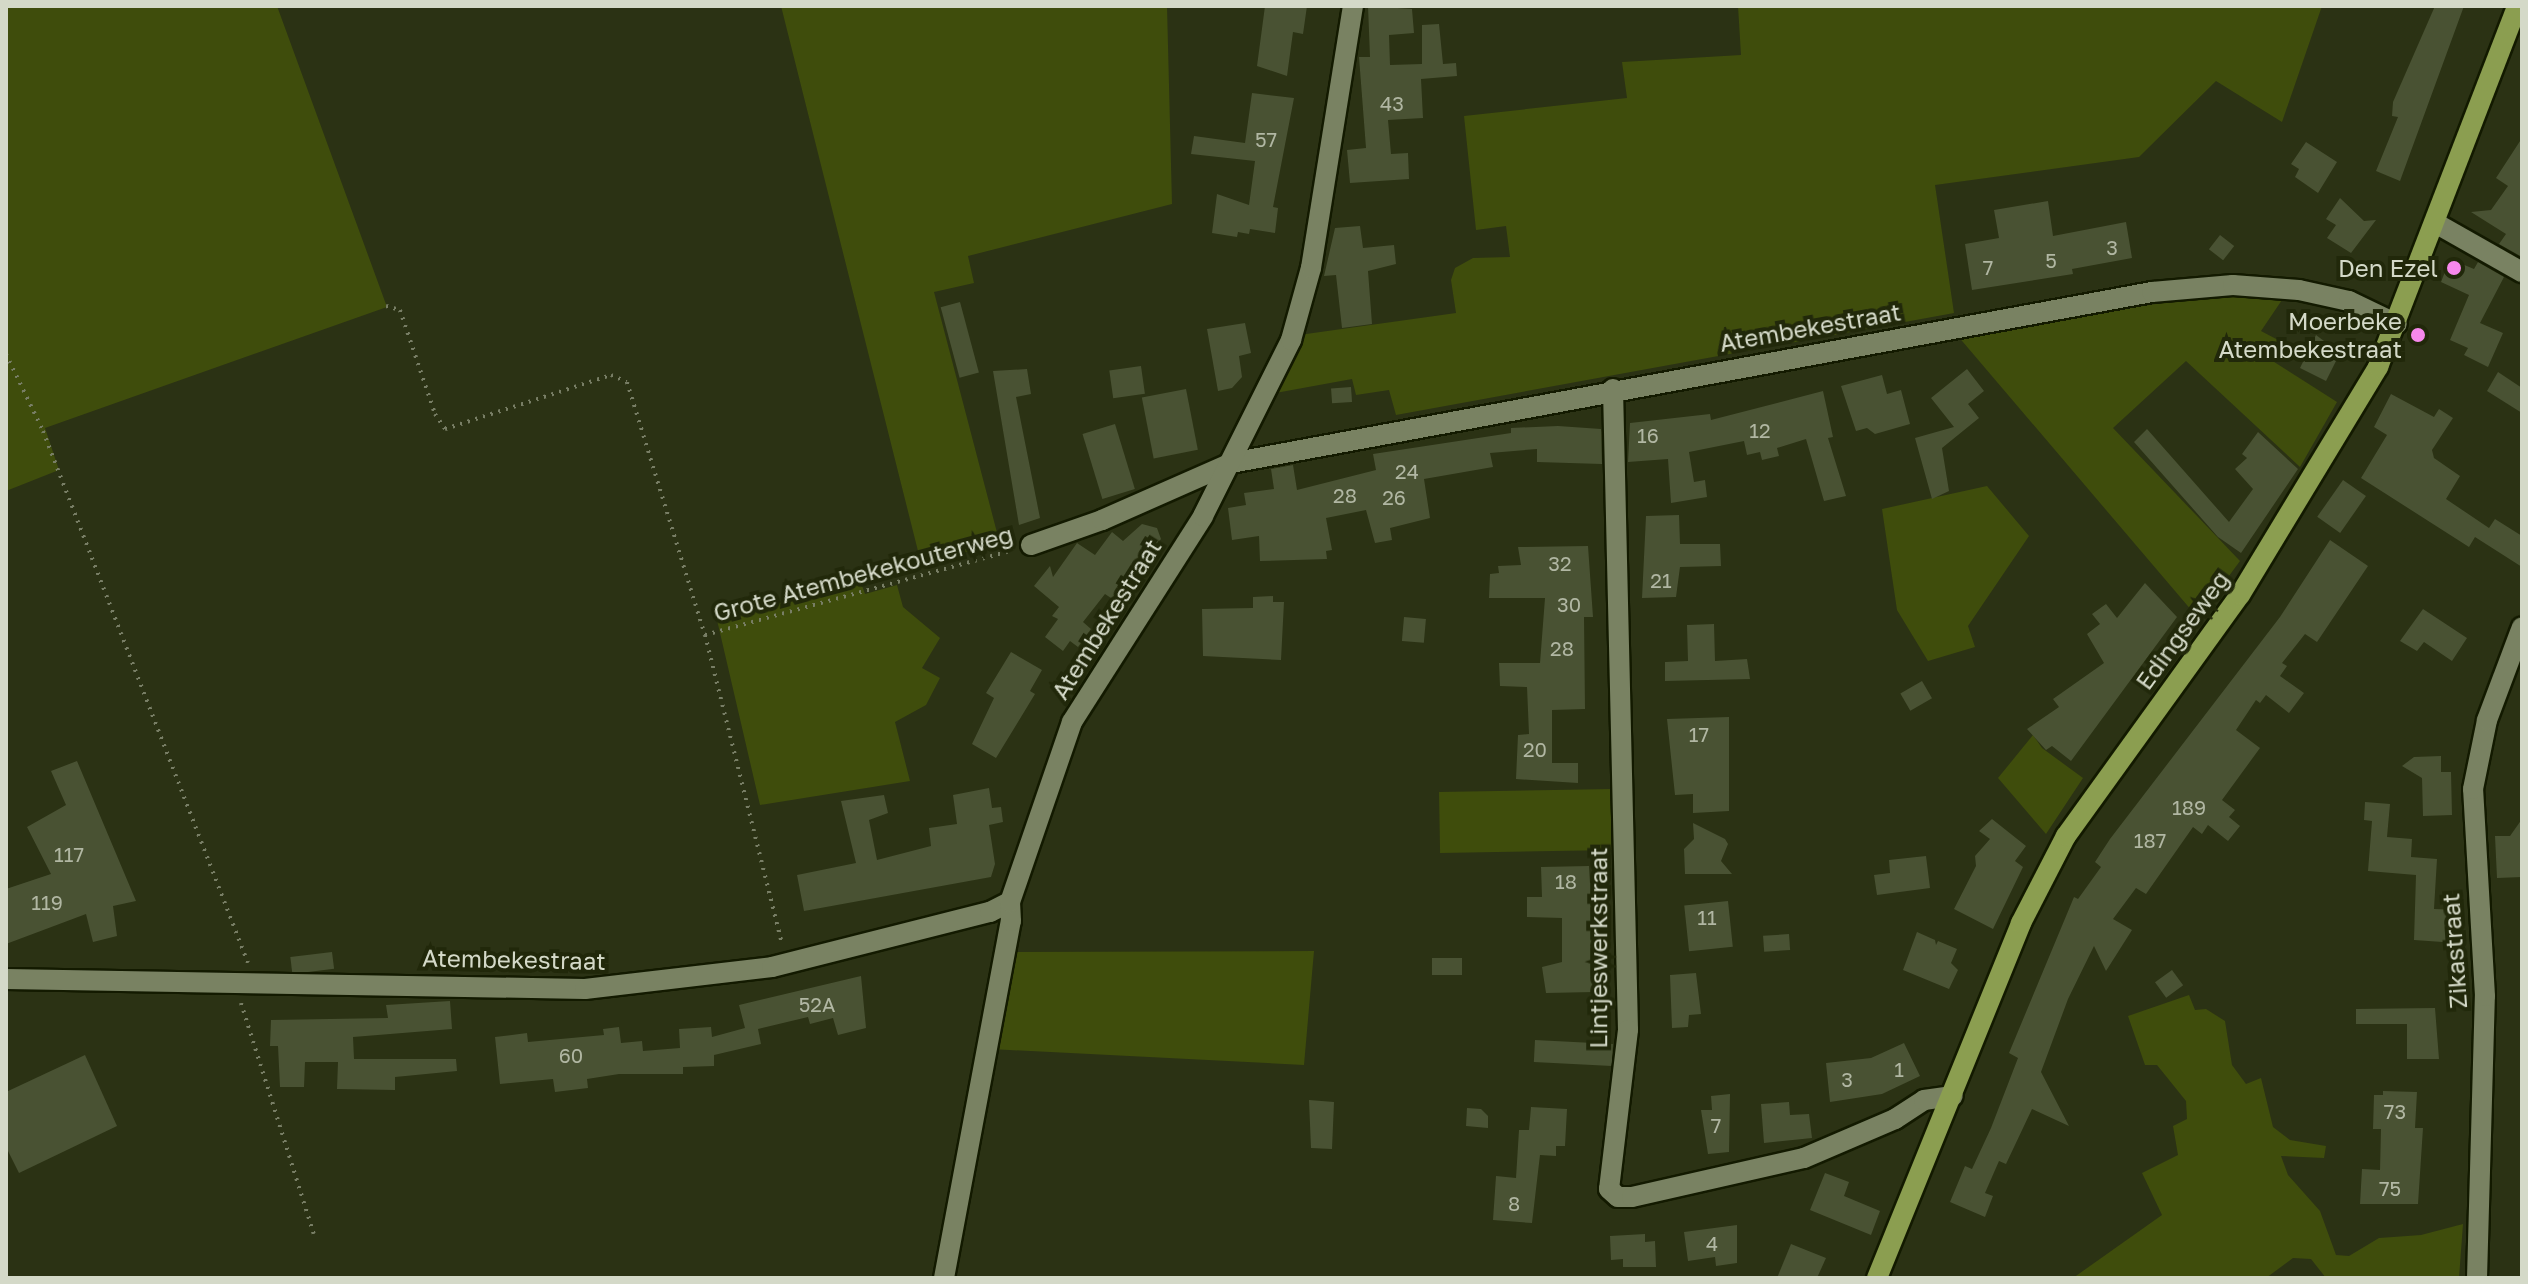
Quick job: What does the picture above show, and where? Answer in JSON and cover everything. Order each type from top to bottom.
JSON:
[{"type":"main road","name":"Edingseweg","points":[[1877,1278],[2021,923],[2066,836],[2240,595],[2357,407],[2397,324],[2437,224],[2517,6]]},
{"type":"street","name":"Atembekestraat","points":[[944,1278],[1011,921],[1010,902],[1072,722],[1159,589],[1231,463],[1291,340],[1307,282],[1353,6]]},
{"type":"street","points":[[2437,224],[2522,272]]},
{"type":"street","name":"Atembekestraat","points":[[1031,545],[1102,520],[1231,463],[1613,389],[2179,290],[2233,285],[2299,290],[2349,301],[2397,324]]},
{"type":"street","name":"Lintjeswerkstraat","points":[[1613,389],[1628,1030],[1609,1189],[1618,1197],[1632,1197],[1804,1158],[1895,1119],[1924,1100],[1953,1096]]},
{"type":"street","name":"Zikastraat","points":[[2477,1278],[2485,996],[2474,867],[2473,789],[2487,720],[2522,627]]},
{"type":"street","name":"Atembekestraat","points":[[6,979],[585,989],[719,977],[855,948],[1010,902]]},
{"type":"path","points":[[386,306],[400,310],[435,414],[445,429],[611,375],[627,382],[705,635],[787,961]]},
{"type":"path","points":[[6,354],[43,431],[217,873],[314,1234]]},
{"type":"path","name":"Grote Atembekekouterweg","points":[[705,635],[1031,545]]},
{"type":"green space","points":[[6,6],[277,6],[387,307],[45,428],[59,470],[6,491]]},
{"type":"green space","points":[[781,6],[1167,6],[1172,204],[968,256],[974,283],[934,292],[1000,544],[921,563]]},
{"type":"green space","points":[[1738,6],[2322,6],[2282,122],[2216,81],[2139,157],[1935,185],[1954,313],[1396,415],[1389,390],[1356,395],[1352,379],[1270,394],[1299,335],[1456,313],[1451,280],[1455,268],[1473,258],[1510,257],[1506,226],[1476,230],[1464,116],[1627,98],[1622,62],[1741,55]]},
{"type":"green space","points":[[2233,292],[2284,297],[2261,331],[2280,341],[2271,360],[2337,402],[2300,467],[2186,361],[2113,428],[2240,561],[2198,618],[1957,335]]},
{"type":"green space","points":[[1987,486],[2029,536],[1968,626],[1975,647],[1928,661],[1897,610],[1882,509]]},
{"type":"green space","points":[[860,580],[865,594],[897,585],[903,607],[940,638],[922,668],[940,678],[926,705],[895,722],[910,781],[760,805],[717,620]]},
{"type":"green space","points":[[2033,735],[2042,748],[2083,778],[2046,834],[1998,778]]},
{"type":"green space","points":[[1613,789],[1614,850],[1440,853],[1439,792]]},
{"type":"green space","points":[[1314,951],[1304,1065],[991,1049],[1009,952]]},
{"type":"green space","points":[[2189,995],[2195,1010],[2206,1009],[2225,1021],[2232,1065],[2246,1084],[2261,1078],[2273,1127],[2290,1140],[2326,1146],[2324,1158],[2281,1156],[2288,1175],[2320,1211],[2336,1255],[2349,1256],[2379,1238],[2421,1235],[2463,1224],[2459,1278],[2326,1278],[2311,1259],[2293,1258],[2266,1278],[2073,1278],[2162,1215],[2142,1173],[2178,1155],[2173,1126],[2187,1119],[2186,1101],[2157,1065],[2145,1065],[2128,1016]]},
{"type":"building","points":[[1265,6],[1307,6],[1303,34],[1293,32],[1287,76],[1257,66]]},
{"type":"building","points":[[1368,6],[1412,9],[1414,33],[1389,35],[1390,65],[1422,64],[1422,25],[1439,24],[1443,64],[1456,63],[1457,76],[1421,79],[1423,118],[1388,120],[1391,154],[1408,153],[1409,179],[1350,183],[1347,150],[1366,148],[1359,57],[1370,57]]},
{"type":"building","points":[[2435,6],[2464,6],[2400,181],[2376,171],[2398,117],[2392,116],[2393,102]]},
{"type":"building","points":[[1252,93],[1294,98],[1273,207],[1278,208],[1275,233],[1250,229],[1249,234],[1238,232],[1237,237],[1212,233],[1217,194],[1249,205],[1255,161],[1191,154],[1194,136],[1245,143]]},
{"type":"building","points":[[2522,138],[2522,257],[2499,244],[2506,234],[2471,212],[2491,210],[2508,186],[2496,178]]},
{"type":"building","points":[[2306,142],[2337,162],[2318,193],[2295,177],[2299,169],[2291,164]]},
{"type":"building","points":[[2340,198],[2364,221],[2376,220],[2351,253],[2327,238],[2336,225],[2326,219]]},
{"type":"building","points":[[2048,201],[2053,236],[2126,222],[2132,258],[2072,269],[2073,274],[1972,290],[1965,244],[1999,238],[1994,210]]},
{"type":"building","points":[[1360,226],[1363,248],[1394,245],[1396,264],[1368,271],[1372,324],[1342,328],[1336,275],[1324,276],[1335,228]]},
{"type":"building","points":[[2220,235],[2234,246],[2223,260],[2209,249]]},
{"type":"building","points":[[2450,259],[2474,269],[2478,262],[2504,277],[2480,323],[2503,333],[2488,367],[2464,355],[2468,348],[2450,340],[2469,295],[2441,282]]},
{"type":"building","points":[[960,302],[979,373],[960,378],[941,307]]},
{"type":"building","points":[[1245,323],[1251,353],[1239,356],[1242,377],[1232,388],[1218,391],[1207,329]]},
{"type":"building","points":[[2316,335],[2340,353],[2326,381],[2300,368]]},
{"type":"building","points":[[1141,366],[1145,394],[1113,398],[1109,370]]},
{"type":"building","points":[[1027,369],[1031,394],[1016,397],[1040,518],[1019,525],[993,371]]},
{"type":"building","points":[[1967,369],[1984,391],[1968,404],[1979,418],[1942,448],[1949,491],[1932,499],[1915,438],[1954,427],[1931,398]]},
{"type":"building","points":[[2498,372],[2522,388],[2522,413],[2487,391]]},
{"type":"building","points":[[1882,375],[1887,394],[1901,390],[1910,424],[1875,434],[1867,428],[1856,431],[1841,386]]},
{"type":"building","points":[[1351,387],[1352,402],[1332,403],[1331,388]]},
{"type":"building","points":[[1186,389],[1198,450],[1154,458],[1142,398]]},
{"type":"building","points":[[1823,391],[1833,437],[1828,438],[1846,496],[1824,501],[1806,439],[1777,448],[1779,456],[1762,460],[1760,452],[1747,455],[1744,441],[1689,452],[1694,482],[1705,480],[1707,497],[1671,503],[1668,459],[1628,462],[1630,423],[1710,414],[1711,420]]},
{"type":"building","points":[[2391,394],[2434,417],[2439,409],[2453,418],[2432,450],[2434,458],[2460,476],[2446,499],[2489,528],[2495,519],[2522,536],[2522,567],[2475,537],[2469,547],[2361,478],[2387,435],[2374,427]]},
{"type":"building","points":[[1115,424],[1135,489],[1102,499],[1082,434]]},
{"type":"building","points":[[1558,426],[1601,429],[1602,464],[1537,462],[1537,449],[1490,453],[1493,467],[1424,479],[1430,518],[1390,528],[1392,540],[1375,543],[1366,510],[1326,518],[1332,550],[1326,551],[1327,559],[1260,561],[1259,536],[1232,540],[1228,508],[1246,505],[1244,493],[1274,489],[1271,469],[1293,465],[1297,490],[1376,470],[1373,454],[1511,433],[1511,428]]},
{"type":"building","points":[[2147,429],[2229,522],[2253,489],[2235,469],[2247,458],[2242,454],[2258,432],[2298,469],[2241,553],[2218,537],[2134,442]]},
{"type":"building","points":[[2343,480],[2366,496],[2340,533],[2317,517]]},
{"type":"building","points":[[1679,515],[1680,544],[1720,544],[1721,566],[1680,567],[1676,597],[1642,598],[1646,516]]},
{"type":"building","points":[[1142,524],[1157,528],[1161,539],[1114,600],[1105,594],[1083,622],[1091,629],[1078,647],[1070,641],[1063,651],[1045,637],[1058,619],[1052,616],[1059,607],[1034,586],[1050,566],[1053,577],[1077,543],[1095,555],[1112,532],[1123,541]]},
{"type":"building","points":[[2330,540],[2368,566],[2317,642],[2305,634],[2282,663],[2287,666],[2280,676],[2304,693],[2289,713],[2266,695],[2260,703],[2256,700],[2236,730],[2260,748],[2222,800],[2235,810],[2229,817],[2240,826],[2228,841],[2208,825],[2202,834],[2193,827],[2146,894],[2136,888],[2113,919],[2132,930],[2106,971],[2094,946],[2068,999],[2041,1072],[2069,1126],[2032,1109],[2006,1164],[1999,1161],[1985,1193],[1993,1196],[1985,1217],[1950,1202],[1965,1166],[1972,1169],[1991,1128],[2018,1058],[2009,1053],[2074,897],[2078,899],[2101,867],[2095,862],[2110,839],[2280,617]]},
{"type":"building","points":[[1588,546],[1593,617],[1584,617],[1585,709],[1552,710],[1552,763],[1578,763],[1578,783],[1516,779],[1518,735],[1529,734],[1527,687],[1500,686],[1499,663],[1540,663],[1545,598],[1489,598],[1490,574],[1499,573],[1498,566],[1521,565],[1518,547]]},
{"type":"building","points":[[2145,583],[2177,617],[2071,761],[2052,746],[2046,750],[2027,729],[2059,707],[2053,699],[2104,663],[2087,634],[2100,624],[2092,614],[2106,604],[2117,618]]},
{"type":"building","points":[[1273,596],[1273,602],[1284,602],[1281,660],[1203,656],[1202,609],[1253,608],[1253,597]]},
{"type":"building","points":[[2423,609],[2467,638],[2452,661],[2424,642],[2417,651],[2400,641]]},
{"type":"building","points":[[1404,617],[1426,619],[1424,643],[1402,641]]},
{"type":"building","points":[[1714,624],[1715,661],[1747,659],[1750,679],[1665,681],[1665,662],[1688,661],[1687,625]]},
{"type":"building","points":[[1011,652],[1042,670],[1030,691],[1035,694],[996,758],[972,744],[994,698],[986,693]]},
{"type":"building","points":[[1922,681],[1932,698],[1910,711],[1900,694]]},
{"type":"building","points":[[1729,717],[1729,811],[1693,813],[1693,794],[1675,795],[1667,719]]},
{"type":"building","points":[[2441,756],[2441,772],[2451,772],[2452,815],[2423,816],[2422,778],[2402,766],[2414,757]]},
{"type":"building","points":[[77,761],[136,901],[113,906],[117,936],[93,942],[86,914],[6,944],[6,889],[51,874],[27,827],[66,805],[51,771]]},
{"type":"building","points":[[989,788],[992,808],[1001,807],[1003,822],[989,825],[995,864],[991,877],[804,911],[797,875],[856,863],[841,801],[884,795],[888,813],[869,820],[877,860],[931,846],[929,828],[957,824],[953,795]]},
{"type":"building","points":[[2365,802],[2390,804],[2387,837],[2412,839],[2411,857],[2437,859],[2434,909],[2459,910],[2457,943],[2414,940],[2416,875],[2368,871],[2372,821],[2364,820]]},
{"type":"building","points":[[1992,819],[2026,846],[2015,861],[2023,867],[1993,929],[1954,909],[1976,866],[1975,856],[1990,839],[1979,831]]},
{"type":"building","points":[[2522,819],[2522,877],[2497,878],[2495,836],[2510,836]]},
{"type":"building","points":[[1693,823],[1725,839],[1728,844],[1721,861],[1732,874],[1685,874],[1684,849],[1694,839]]},
{"type":"building","points":[[1926,856],[1930,888],[1877,895],[1874,875],[1890,873],[1889,860]]},
{"type":"building","points":[[1589,866],[1590,883],[1594,883],[1594,992],[1546,993],[1542,967],[1562,962],[1562,918],[1527,917],[1527,897],[1542,897],[1541,867]]},
{"type":"building","points":[[1728,901],[1733,947],[1689,951],[1684,906]]},
{"type":"building","points":[[1917,932],[1935,940],[1936,945],[1938,941],[1957,949],[1951,963],[1958,970],[1949,989],[1903,970]]},
{"type":"building","points":[[1789,934],[1790,950],[1764,952],[1763,936]]},
{"type":"building","points":[[332,952],[334,969],[292,974],[290,957]]},
{"type":"building","points":[[1432,958],[1462,958],[1462,975],[1432,975]]},
{"type":"building","points":[[2172,970],[2183,985],[2166,998],[2155,982]]},
{"type":"building","points":[[1696,973],[1701,1014],[1689,1015],[1688,1027],[1672,1028],[1670,975]]},
{"type":"building","points":[[861,976],[866,1028],[838,1035],[833,1018],[810,1024],[808,1017],[758,1029],[761,1044],[714,1055],[714,1066],[683,1067],[683,1074],[619,1074],[587,1079],[588,1088],[555,1092],[553,1079],[500,1084],[495,1037],[527,1033],[528,1042],[604,1035],[603,1029],[619,1027],[621,1043],[642,1041],[643,1051],[680,1048],[679,1029],[711,1027],[712,1037],[745,1028],[739,1005]]},
{"type":"building","points":[[450,1001],[452,1029],[353,1037],[354,1059],[456,1059],[457,1071],[395,1077],[395,1090],[337,1089],[338,1062],[305,1062],[304,1087],[280,1087],[278,1046],[270,1046],[271,1020],[388,1018],[386,1005]]},
{"type":"building","points":[[2435,1008],[2439,1059],[2407,1059],[2407,1024],[2356,1024],[2356,1009]]},
{"type":"building","points":[[1535,1040],[1613,1044],[1612,1066],[1534,1062]]},
{"type":"building","points":[[1904,1043],[1920,1076],[1882,1094],[1830,1102],[1826,1063],[1871,1058]]},
{"type":"building","points":[[85,1055],[117,1126],[19,1173],[6,1147],[6,1092]]},
{"type":"building","points":[[2383,1091],[2417,1092],[2415,1128],[2423,1128],[2418,1204],[2360,1204],[2362,1169],[2380,1170],[2381,1129],[2373,1129],[2374,1095],[2383,1095]]},
{"type":"building","points":[[1730,1094],[1729,1152],[1708,1154],[1701,1110],[1712,1110],[1711,1096]]},
{"type":"building","points":[[1309,1100],[1334,1102],[1332,1149],[1311,1148]]},
{"type":"building","points":[[1789,1102],[1790,1115],[1809,1114],[1812,1138],[1764,1143],[1761,1104]]},
{"type":"building","points":[[1531,1107],[1567,1109],[1565,1146],[1556,1146],[1556,1156],[1540,1155],[1532,1223],[1493,1220],[1496,1176],[1516,1178],[1519,1130],[1529,1130]]},
{"type":"building","points":[[1467,1108],[1481,1109],[1488,1116],[1488,1128],[1466,1126]]},
{"type":"building","points":[[1825,1173],[1849,1182],[1844,1196],[1880,1211],[1871,1235],[1810,1210]]},
{"type":"building","points":[[1737,1225],[1737,1263],[1716,1266],[1715,1257],[1688,1261],[1684,1232]]},
{"type":"building","points":[[1645,1234],[1645,1242],[1655,1241],[1656,1267],[1623,1267],[1623,1259],[1611,1260],[1610,1236]]},
{"type":"building","points":[[1791,1244],[1826,1258],[1817,1278],[1777,1278]]},
{"type":"place","name":"Den Ezel","points":[[2454,268]]},
{"type":"place","name":"Moerbeke Atembekestraat","points":[[2418,335]]}]
